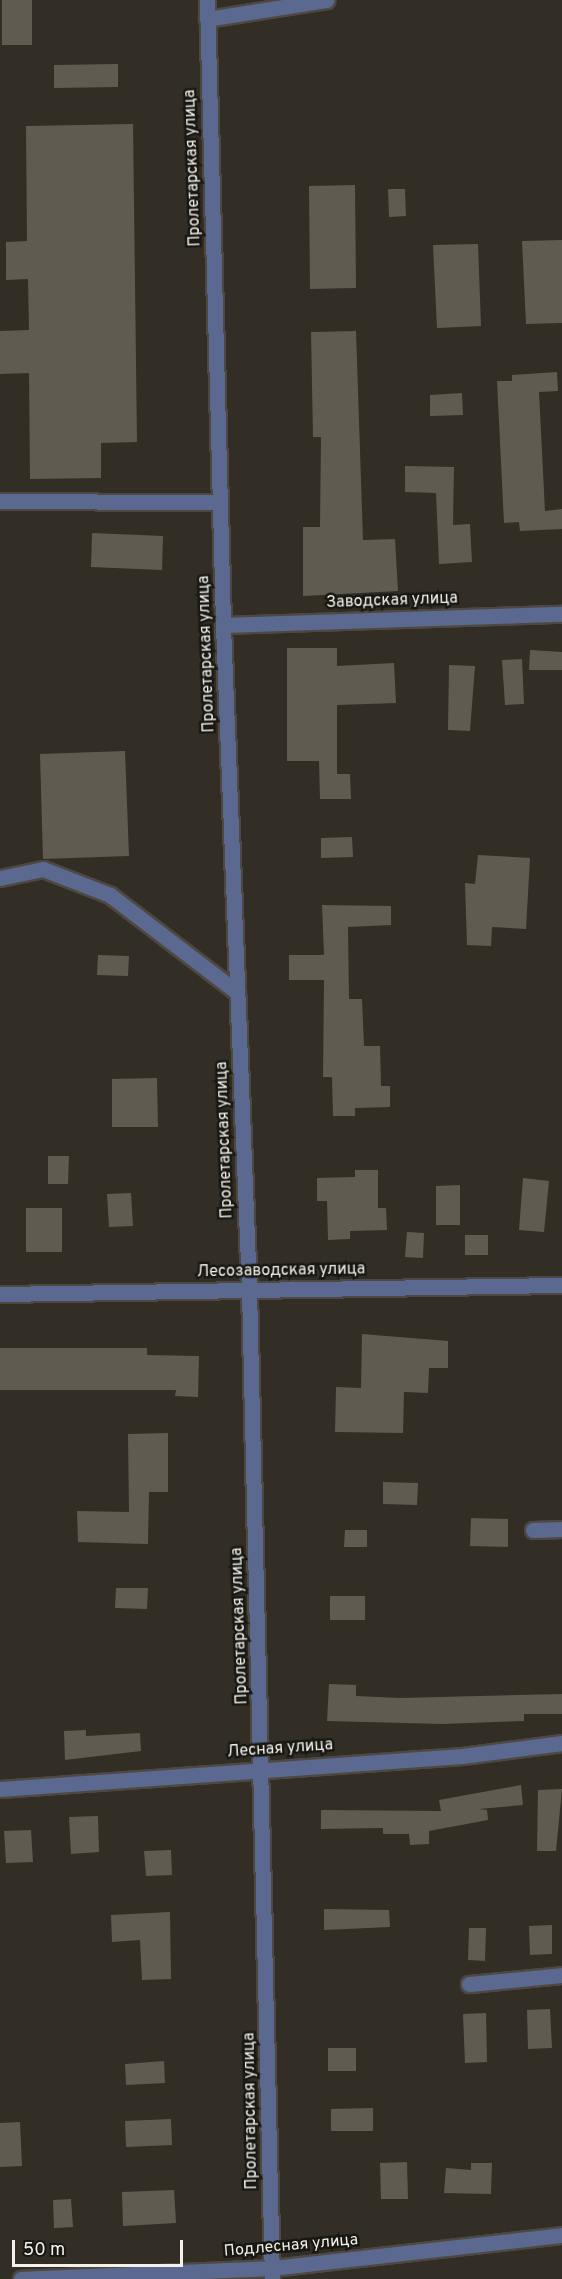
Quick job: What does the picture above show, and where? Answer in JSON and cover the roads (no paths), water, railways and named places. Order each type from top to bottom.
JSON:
[{"type":"street","name":"Пролетарская улица","points":[[207,0],[223,625],[249,1289],[272,2273]]},
{"type":"street","points":[[207,19],[327,0]]},
{"type":"street","points":[[0,501],[220,502]]},
{"type":"street","name":"Заводская улица","points":[[223,625],[562,614]]},
{"type":"street","points":[[0,878],[43,869],[110,896],[237,992]]},
{"type":"street","name":"Лесозаводская улица","points":[[0,1294],[562,1285]]},
{"type":"street","points":[[533,1530],[562,1529]]},
{"type":"street","name":"Лесная улица","points":[[0,1789],[261,1768],[462,1756],[562,1743]]},
{"type":"street","points":[[469,1984],[562,1975]]},
{"type":"street","name":"Подлесная улица","points":[[21,2279],[272,2273],[562,2235]]}]
